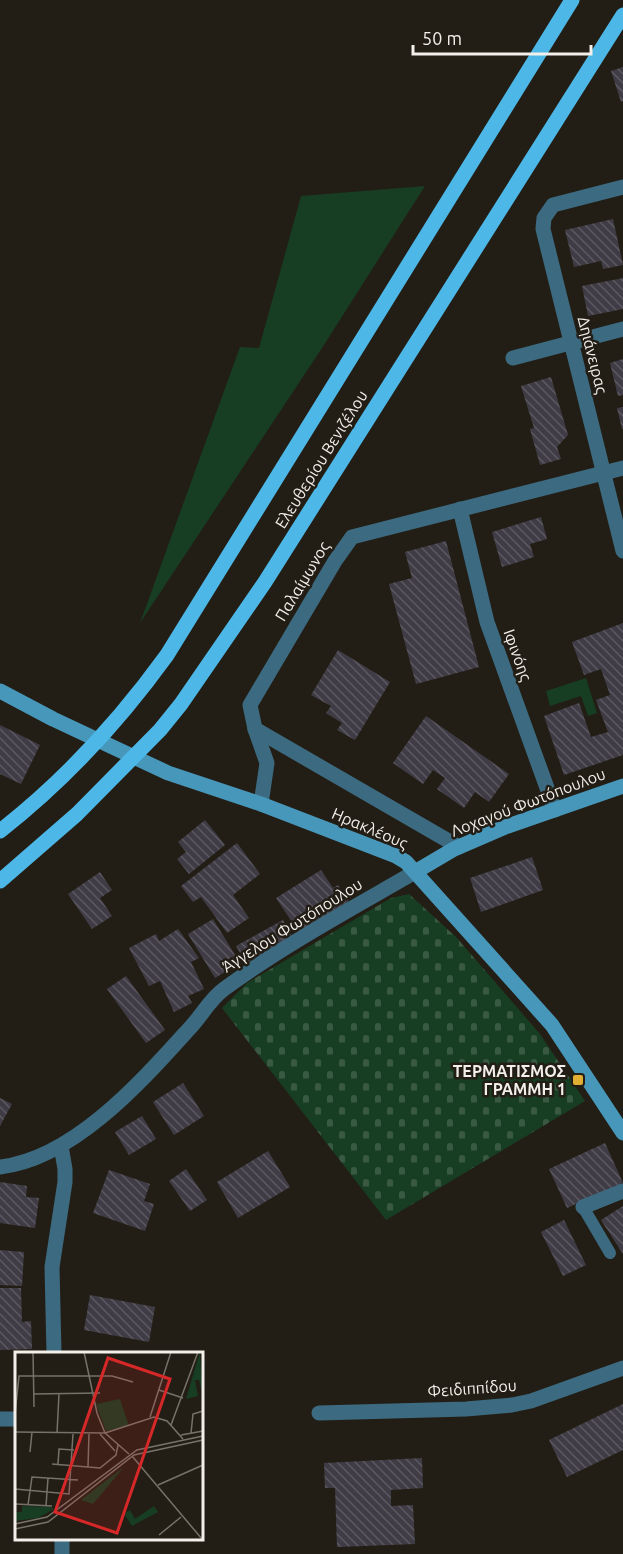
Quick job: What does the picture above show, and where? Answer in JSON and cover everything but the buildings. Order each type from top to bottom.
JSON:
[{"type":"main road","name":"Ελευθερίου Βενιζέλου","points":[[0,831],[47,791],[99,739],[148,681],[180,635],[572,0]]},
{"type":"main road","name":"Ελευθερίου Βενιζέλου","points":[[0,881],[63,827],[135,757],[181,704],[258,591],[623,15]]},
{"type":"main road","name":"Ηρακλέους","points":[[0,691],[53,719],[168,773],[261,804],[396,856],[415,872],[552,1025],[623,1133]]},
{"type":"main road","name":"Λοχαγού Φωτόπουλου","points":[[415,872],[459,846],[623,786]]},
{"type":"street","name":"Δηιάνειρας","points":[[623,187],[553,205],[544,218],[543,229],[623,551]]},
{"type":"street","points":[[513,358],[623,329]]},
{"type":"street","name":"Παλαίμωνος","points":[[261,804],[267,764],[255,729],[250,705],[335,561],[352,537],[623,468]]},
{"type":"street","name":"Ιφινόης","points":[[460,509],[487,622],[555,810]]},
{"type":"street","points":[[255,729],[459,846]]},
{"type":"street","name":"Άγγελου Φωτόπουλου","points":[[0,1167],[37,1158],[61,1146],[106,1112],[154,1068],[222,990],[279,952],[415,872]]},
{"type":"street","points":[[54,1352],[52,1267],[65,1182],[61,1146]]},
{"type":"street","points":[[583,1207],[623,1191]]},
{"type":"street","name":"Φειδιππίδου","points":[[319,1413],[466,1409],[512,1405],[531,1401],[623,1368]]},
{"type":"lane","points":[[583,1207],[610,1253]]},
{"type":"green space","points":[[425,186],[324,345],[140,623],[240,347],[259,348],[301,196]]},
{"type":"green space","points":[[586,678],[597,713],[588,716],[581,696],[550,706],[546,691]]},
{"type":"green space","points":[[409,894],[456,937],[540,1034],[585,1101],[386,1220],[222,1008],[247,983],[391,898]]},
{"type":"place","name":"ΤΕΡΜΑΤΙΣΜΟΣ ΓΡΑΜΜΗ 1","points":[[578,1080]]}]
